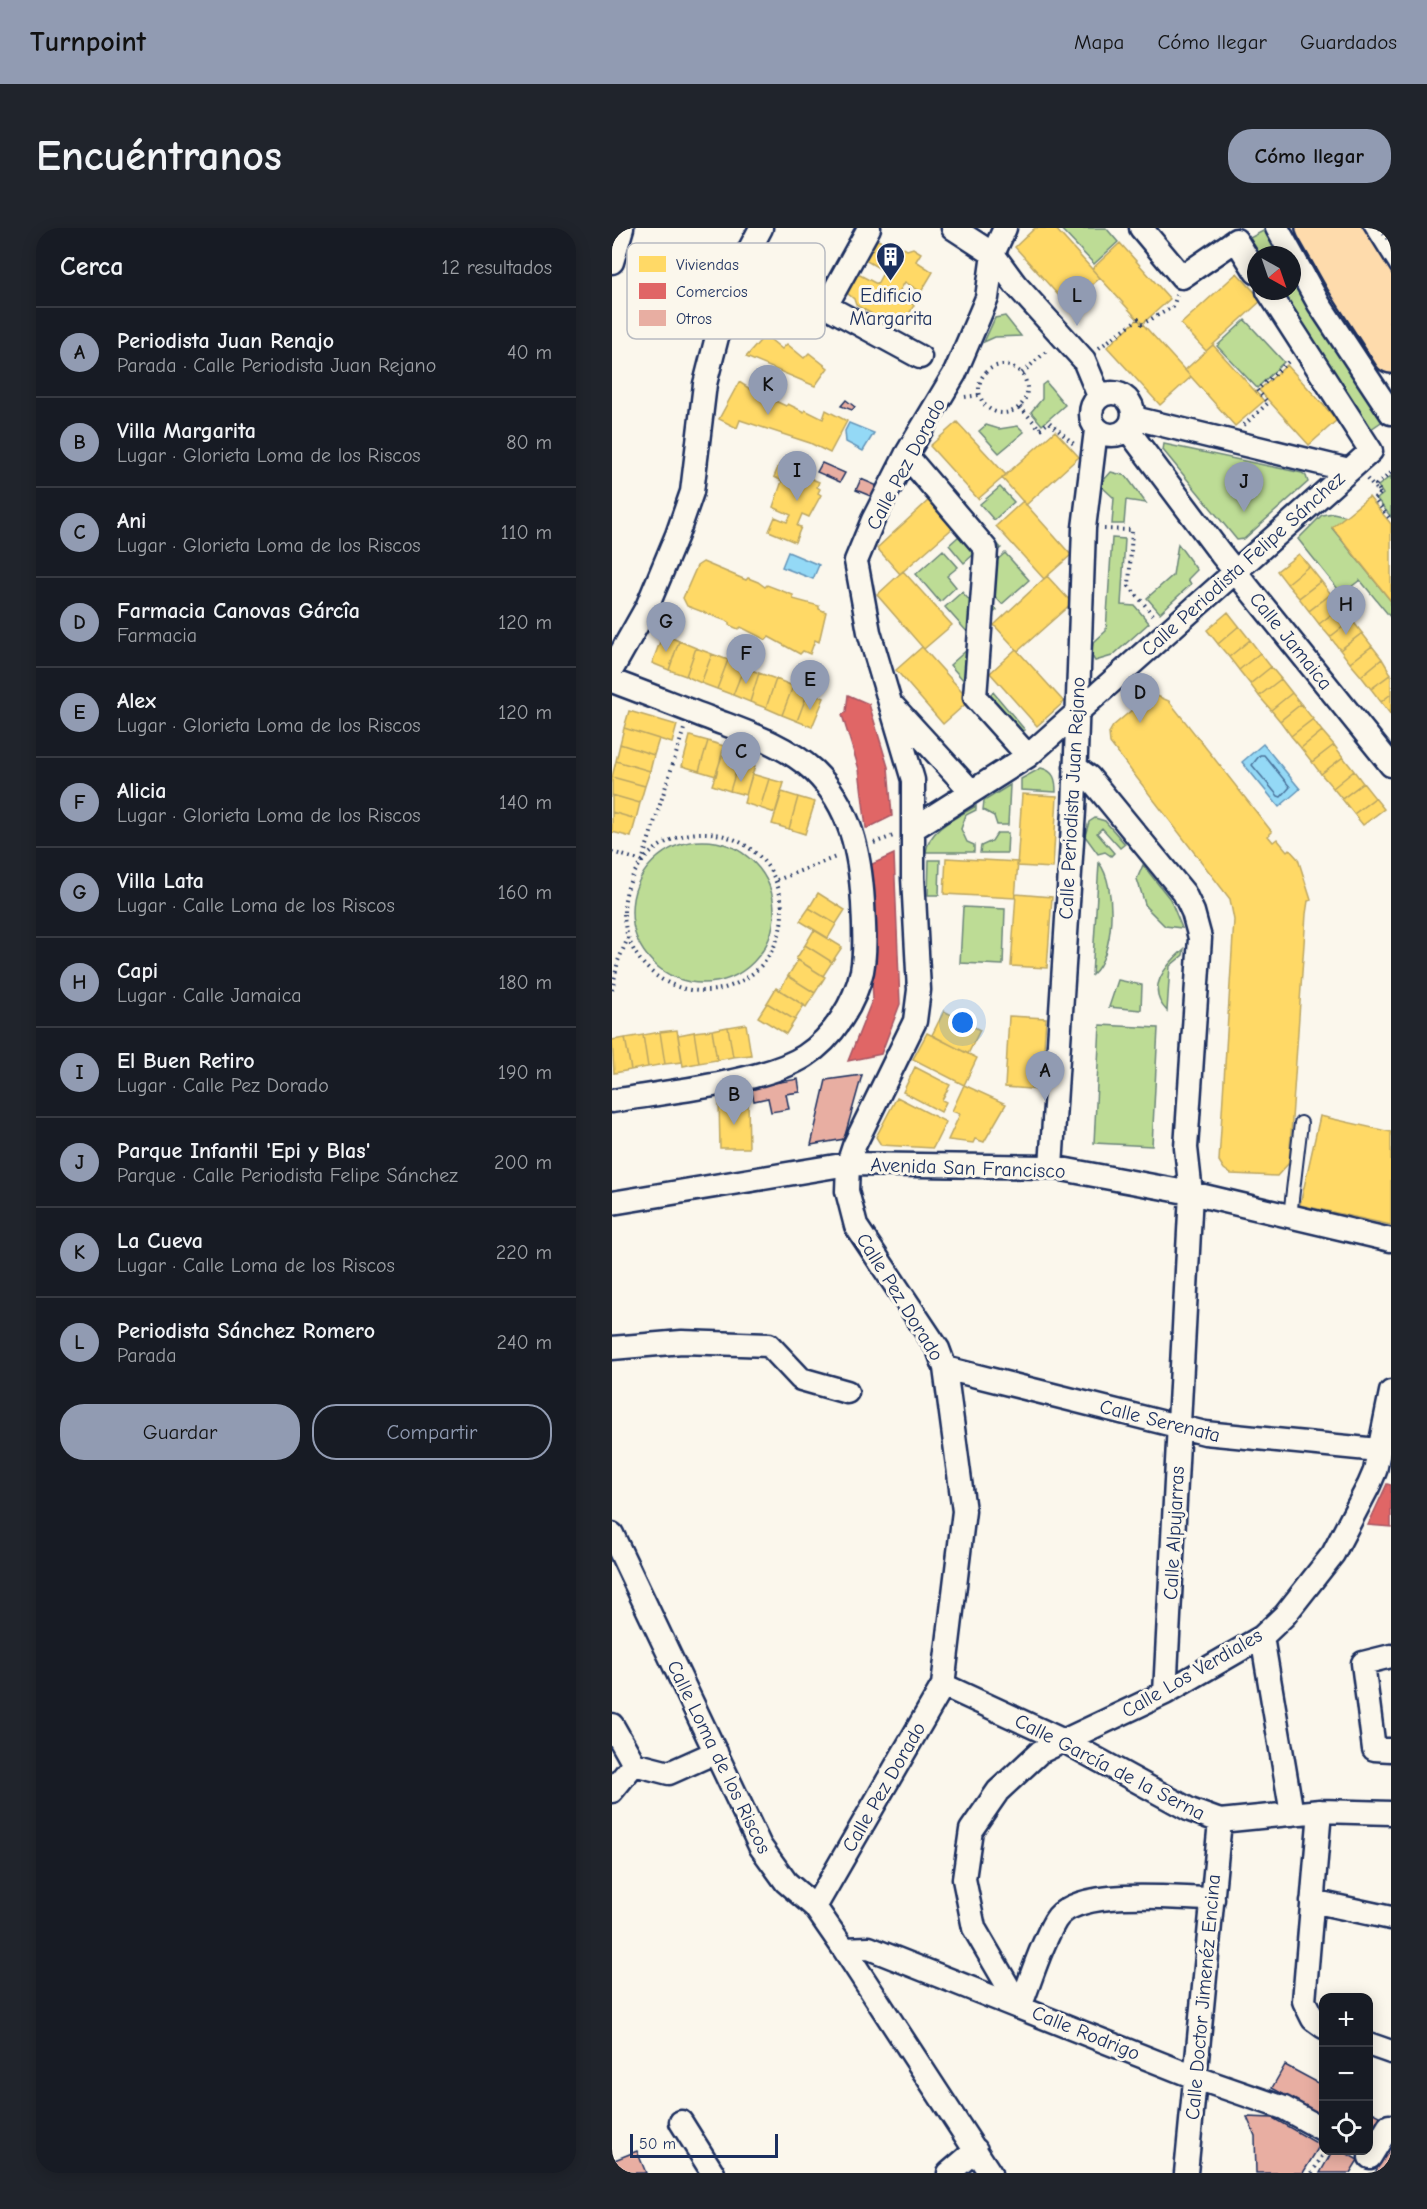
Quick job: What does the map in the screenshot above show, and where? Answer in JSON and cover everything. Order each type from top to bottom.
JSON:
[{"type":"main road","points":[[1313,228],[1391,356]]},
{"type":"main road","points":[[1343,228],[1391,305]]},
{"type":"street","points":[[612,262],[622,228]]},
{"type":"street","points":[[753,243],[761,228]]},
{"type":"street","points":[[869,228],[826,306],[920,357]]},
{"type":"street","points":[[953,228],[993,254],[1015,284],[1083,360],[1100,396]]},
{"type":"street","name":"Calle Pez Dorado","points":[[814,1907],[943,1685],[964,1511],[945,1368],[938,1349],[856,1226],[847,1191],[848,1164],[860,1130],[915,1021],[919,990],[913,877],[913,780],[869,632],[856,561],[873,520],[906,455],[955,373],[987,298],[993,254],[1005,228]]},
{"type":"street","points":[[1141,228],[1182,277],[1236,240],[1247,258]]},
{"type":"street","points":[[1277,228],[1287,246]]},
{"type":"street","points":[[1301,271],[1319,304],[1391,413]]},
{"type":"street","points":[[1274,300],[1304,347]]},
{"type":"street","points":[[612,669],[647,607],[692,492],[705,384],[716,339]]},
{"type":"street","name":"Calle Periodista Felipe Sánchez","points":[[913,828],[1028,756],[1371,451],[1304,347]]},
{"type":"street","points":[[1100,396],[1118,393],[1130,401],[1131,424]]},
{"type":"street","points":[[1100,396],[1090,414],[1096,430],[1114,436],[1131,424],[1349,470]]},
{"type":"street","name":"Calle Jamaica","points":[[1131,424],[1235,571],[1391,765]]},
{"type":"street","name":"Calle Periodista Juan Rejano","points":[[1051,1167],[1075,767],[1084,528],[1096,430]]},
{"type":"street","points":[[906,455],[986,549],[975,697],[1028,756]]},
{"type":"street","points":[[612,681],[780,747],[813,771],[836,798],[852,829],[857,849],[864,923],[863,962],[850,1003],[830,1034],[805,1056],[769,1073],[612,1101]]},
{"type":"street","name":"Calle Pez Dorado","points":[[892,704],[971,791]]},
{"type":"street","name":"Calle Alpujarras","points":[[1075,767],[1089,777],[1184,893],[1195,918],[1200,938],[1186,1148],[1191,1193],[1165,1693]]},
{"type":"street","name":"Avenida San Francisco","points":[[612,1203],[848,1164],[1051,1167],[1191,1193],[1391,1240]]},
{"type":"street","points":[[612,1348],[682,1342],[769,1345],[801,1378],[847,1392]]},
{"type":"street","name":"Calle Serenata","points":[[945,1368],[1227,1437],[1378,1450]]},
{"type":"street","name":"Calle Los Verdiales","points":[[1020,2007],[974,1928],[964,1879],[971,1830],[998,1791],[1040,1752],[1165,1693],[1262,1637],[1285,1615],[1333,1554],[1369,1485],[1375,1470],[1391,1392]]},
{"type":"street","name":"Calle Loma de los Riscos","points":[[612,1534],[759,1846],[786,1882],[814,1907],[844,1949],[990,2173]]},
{"type":"street","points":[[1262,1637],[1292,1814]]},
{"type":"street","points":[[1391,1656],[1363,1663],[1374,1749],[1391,1750]]},
{"type":"street","name":"Calle García de la Serna","points":[[943,1685],[1064,1741],[1190,1810],[1220,1821],[1320,1811],[1391,1813]]},
{"type":"street","points":[[612,1725],[634,1764],[669,1773],[716,1752]]},
{"type":"street","points":[[612,1791],[634,1764]]},
{"type":"street","points":[[1319,2024],[1313,2019],[1304,2001],[1320,1811]]},
{"type":"street","name":"Calle Doctor Jimenéz Encina","points":[[1186,2173],[1197,2078],[1220,1821]]},
{"type":"street","points":[[1020,2007],[1055,1919],[1078,1902],[1113,1897],[1213,1899]]},
{"type":"street","points":[[1312,1901],[1391,1918]]},
{"type":"street","name":"Calle Rodrigo","points":[[844,1949],[869,1948],[1197,2078],[1284,2108],[1319,2128]]},
{"type":"street","points":[[1373,2046],[1391,2052]]},
{"type":"street","points":[[681,2122],[712,2173]]},
{"type":"street","points":[[1363,2160],[1389,2126],[1391,2127]]},
{"type":"street","points":[[949,2173],[976,2150]]},
{"type":"lane","points":[[1290,1216],[1301,1123]]},
{"type":"path","points":[[1380,228],[1391,242]]},
{"type":"path","points":[[1083,360],[1138,319],[1142,324],[1173,307],[1182,277]]},
{"type":"path","points":[[1022,373],[1063,337]]},
{"type":"path","points":[[1225,442],[1268,403],[1257,390],[1304,347]]},
{"type":"path","points":[[1008,365],[1022,373],[1026,380],[1027,394],[1020,407],[1007,414],[992,412],[982,402],[979,387],[981,379],[992,368],[1008,365]]},
{"type":"path","points":[[1020,407],[1040,429],[1049,422],[1092,460]]},
{"type":"path","points":[[1391,473],[1376,485],[1382,493],[1374,499],[1391,520]]},
{"type":"path","points":[[1084,528],[1132,530],[1129,586],[1166,632]]},
{"type":"path","points":[[642,861],[654,850],[675,838],[699,832],[731,837],[752,849],[769,866],[777,880],[783,912],[777,943],[759,969],[732,986],[700,991],[670,984],[644,965],[628,938],[624,922],[625,901],[631,880],[642,861],[681,740]]},
{"type":"path","points":[[777,880],[913,828]]},
{"type":"path","points":[[612,852],[642,861]]},
{"type":"path","points":[[612,990],[618,961],[628,938]]},
{"type":"path","points":[[1312,2173],[1323,2155]]},
{"type":"green space","points":[[1060,228],[1106,228],[1118,242],[1094,264]]},
{"type":"green space","points":[[1267,229],[1278,246],[1250,246],[1246,240]]},
{"type":"green space","points":[[1301,282],[1387,418],[1368,431],[1284,300],[1301,300]]},
{"type":"green space","points":[[1005,316],[1021,336],[995,337],[984,342],[995,318]]},
{"type":"green space","points":[[1245,320],[1284,362],[1257,388],[1217,346]]},
{"type":"green space","points":[[1046,382],[1065,405],[1042,425],[1031,412],[1042,399],[1042,385]]},
{"type":"green space","points":[[986,425],[999,429],[1018,426],[1024,432],[999,453],[979,431]]},
{"type":"green space","points":[[1164,444],[1302,473],[1308,482],[1244,539],[1237,540],[1163,450]]},
{"type":"green space","points":[[1111,472],[1126,476],[1146,503],[1126,500],[1124,524],[1112,524],[1114,498],[1102,487],[1103,481]]},
{"type":"green space","points":[[1391,476],[1391,517],[1377,499],[1383,494],[1378,486]]},
{"type":"green space","points":[[1000,487],[1014,502],[994,520],[980,504]]},
{"type":"green space","points":[[1333,513],[1346,516],[1332,528],[1391,601],[1391,618],[1360,580],[1342,594],[1298,539],[1322,515]]},
{"type":"green space","points":[[977,520],[1001,548],[982,563],[974,554],[964,563],[949,545]]},
{"type":"green space","points":[[1112,538],[1125,539],[1121,605],[1135,606],[1149,623],[1112,656],[1095,661],[1091,654],[1093,643],[1106,631]]},
{"type":"green space","points":[[1178,544],[1197,570],[1188,579],[1191,584],[1160,613],[1147,598],[1173,575]]},
{"type":"green space","points":[[943,550],[958,567],[947,576],[956,587],[940,602],[916,574]]},
{"type":"green space","points":[[1005,553],[1029,580],[1002,604],[986,587],[995,579],[987,569]]},
{"type":"green space","points":[[980,591],[997,610],[969,634],[945,607],[962,592],[970,601]]},
{"type":"green space","points":[[969,648],[984,665],[965,682],[950,665]]},
{"type":"green space","points":[[993,692],[1025,730],[1015,739],[983,701]]},
{"type":"green space","points":[[1041,768],[1049,771],[1053,776],[1056,792],[1021,790],[1021,779]]},
{"type":"green space","points":[[1010,785],[1008,825],[997,825],[994,816],[983,810],[984,801]]},
{"type":"green space","points":[[976,806],[976,810],[966,815],[961,829],[967,842],[974,845],[974,852],[926,852],[928,844],[938,830]]},
{"type":"green space","points":[[1095,818],[1105,821],[1125,844],[1120,848],[1102,828],[1097,833],[1114,853],[1111,856],[1105,852],[1098,854],[1085,836],[1089,822]]},
{"type":"green space","points":[[997,833],[1008,833],[1007,853],[980,853],[981,846],[992,841]]},
{"type":"green space","points":[[703,841],[730,847],[753,862],[768,885],[774,912],[768,939],[753,962],[730,977],[703,983],[676,977],[653,962],[638,939],[632,912],[638,885],[653,862],[676,847]]},
{"type":"green space","points":[[929,860],[940,860],[939,895],[928,895]]},
{"type":"green space","points":[[1099,863],[1109,887],[1111,920],[1105,953],[1100,966],[1092,975]]},
{"type":"green space","points":[[1143,865],[1170,899],[1182,928],[1165,926],[1146,907],[1137,879]]},
{"type":"green space","points":[[963,907],[1005,909],[1003,965],[960,963]]},
{"type":"green space","points":[[1184,949],[1183,955],[1170,966],[1167,1011],[1158,994],[1160,978],[1164,970]]},
{"type":"green space","points":[[1118,980],[1142,985],[1141,1010],[1109,1007]]},
{"type":"green space","points":[[1100,1025],[1158,1028],[1152,1146],[1094,1143]]},
{"type":"water","points":[[849,423],[874,433],[863,451],[846,442],[845,431]]},
{"type":"water","points":[[788,552],[819,565],[813,579],[782,567]]},
{"type":"water","points":[[1263,744],[1300,789],[1279,807],[1242,762]]},
{"type":"building: Viviendas","points":[[1035,228],[1055,228],[1100,278],[1068,306],[1015,247]]},
{"type":"building: Viviendas","name":"Edificio Margarita","points":[[877,240],[886,243],[891,241],[907,250],[913,248],[921,253],[916,261],[933,272],[921,292],[905,282],[897,295],[914,305],[903,325],[885,317],[881,325],[873,320],[872,314],[856,305],[854,299],[847,293],[858,274],[877,284],[884,271],[865,260]]},
{"type":"building: Viviendas","points":[[1120,243],[1170,299],[1142,324],[1092,269]]},
{"type":"building: Viviendas","points":[[1237,273],[1247,284],[1247,300],[1262,300],[1206,351],[1181,324]]},
{"type":"building: Viviendas","points":[[1138,319],[1191,377],[1160,405],[1107,347]]},
{"type":"building: Viviendas","points":[[762,339],[770,339],[782,349],[787,344],[804,358],[809,353],[828,368],[815,386],[746,357]]},
{"type":"building: Viviendas","points":[[1213,345],[1264,401],[1235,426],[1185,370]]},
{"type":"building: Viviendas","points":[[1287,365],[1337,420],[1309,445],[1259,390]]},
{"type":"building: Viviendas","points":[[739,382],[769,401],[771,399],[786,406],[788,404],[823,419],[826,410],[847,421],[830,453],[810,443],[740,420],[737,428],[719,419]]},
{"type":"building: Viviendas","points":[[957,422],[1006,475],[978,499],[930,446]]},
{"type":"building: Viviendas","points":[[1055,431],[1079,457],[1026,505],[1002,478]]},
{"type":"building: Viviendas","points":[[779,465],[819,482],[817,487],[821,495],[809,517],[802,514],[797,526],[801,527],[795,542],[769,531],[775,517],[787,522],[791,515],[773,507],[782,481],[774,477]]},
{"type":"building: Viviendas","points":[[1369,497],[1391,524],[1391,601],[1332,527]]},
{"type":"building: Viviendas","points":[[930,499],[954,527],[900,574],[877,548]]},
{"type":"building: Viviendas","points":[[1023,501],[1071,555],[1044,579],[996,526]]},
{"type":"building: Viviendas","points":[[1299,554],[1309,566],[1287,584],[1277,571]]},
{"type":"building: Viviendas","points":[[703,562],[746,580],[748,578],[758,582],[765,587],[767,585],[793,595],[793,599],[819,606],[819,609],[826,612],[819,642],[815,640],[810,654],[803,651],[800,654],[769,637],[766,640],[741,627],[738,629],[729,625],[729,622],[687,606],[683,598],[697,566]]},
{"type":"building: Viviendas","points":[[1309,566],[1321,581],[1299,598],[1287,584]]},
{"type":"building: Viviendas","points":[[903,571],[952,625],[924,649],[877,595]]},
{"type":"building: Viviendas","points":[[1047,576],[1072,603],[1018,651],[994,625]]},
{"type":"building: Viviendas","points":[[1321,581],[1331,594],[1309,611],[1299,598]]},
{"type":"building: Viviendas","points":[[1331,594],[1341,607],[1319,624],[1309,611]]},
{"type":"building: Viviendas","points":[[1341,607],[1352,620],[1330,637],[1319,624]]},
{"type":"building: Viviendas","points":[[1228,612],[1239,626],[1218,644],[1207,630]]},
{"type":"building: Viviendas","points":[[1352,620],[1362,633],[1340,650],[1330,637]]},
{"type":"building: Viviendas","points":[[1239,626],[1250,640],[1229,657],[1218,644]]},
{"type":"building: Viviendas","points":[[1362,633],[1372,646],[1350,663],[1340,650]]},
{"type":"building: Viviendas","points":[[663,634],[679,641],[669,670],[652,663]]},
{"type":"building: Viviendas","points":[[1250,640],[1260,653],[1239,670],[1229,657]]},
{"type":"building: Viviendas","points":[[679,641],[696,648],[686,676],[669,670]]},
{"type":"building: Viviendas","points":[[1372,646],[1382,659],[1361,676],[1350,663]]},
{"type":"building: Viviendas","points":[[922,647],[970,700],[943,724],[896,670]]},
{"type":"building: Viviendas","points":[[696,648],[712,654],[701,683],[686,676]]},
{"type":"building: Viviendas","points":[[1016,649],[1064,702],[1037,726],[990,673]]},
{"type":"building: Viviendas","points":[[1260,653],[1271,667],[1250,684],[1239,670]]},
{"type":"building: Viviendas","points":[[712,654],[728,660],[717,689],[701,683]]},
{"type":"building: Viviendas","points":[[1382,659],[1391,674],[1371,689],[1361,676]]},
{"type":"building: Viviendas","points":[[728,660],[744,667],[733,695],[717,689]]},
{"type":"building: Viviendas","points":[[744,667],[759,673],[750,702],[733,695]]},
{"type":"building: Viviendas","points":[[1271,667],[1281,679],[1259,696],[1250,684]]},
{"type":"building: Viviendas","points":[[759,673],[776,679],[766,708],[750,702]]},
{"type":"building: Viviendas","points":[[1391,674],[1391,694],[1381,702],[1371,689]]},
{"type":"building: Viviendas","points":[[776,679],[793,686],[782,715],[766,708]]},
{"type":"building: Viviendas","points":[[1281,679],[1292,693],[1271,710],[1259,696]]},
{"type":"building: Viviendas","points":[[793,686],[808,692],[797,721],[782,715]]},
{"type":"building: Viviendas","points":[[808,692],[824,698],[812,727],[797,721]]},
{"type":"building: Viviendas","points":[[1292,693],[1301,704],[1280,721],[1271,710]]},
{"type":"building: Viviendas","points":[[1391,694],[1391,715],[1381,702]]},
{"type":"building: Viviendas","points":[[1157,696],[1169,701],[1272,832],[1268,836],[1273,842],[1277,839],[1298,859],[1311,900],[1308,901],[1306,914],[1289,1163],[1277,1176],[1231,1174],[1219,1161],[1234,920],[1230,899],[1110,743],[1109,733],[1113,726],[1146,698]]},
{"type":"building: Viviendas","points":[[1301,704],[1313,719],[1291,736],[1280,721]]},
{"type":"building: Viviendas","points":[[629,711],[677,725],[672,743],[624,728]]},
{"type":"building: Viviendas","points":[[1313,719],[1322,731],[1301,748],[1291,736]]},
{"type":"building: Viviendas","points":[[624,728],[659,739],[654,755],[620,744]]},
{"type":"building: Viviendas","points":[[1322,731],[1334,745],[1312,762],[1301,748]]},
{"type":"building: Viviendas","points":[[690,736],[708,741],[699,771],[682,766]]},
{"type":"building: Viviendas","points":[[708,741],[724,746],[716,776],[699,771]]},
{"type":"building: Viviendas","points":[[620,744],[654,755],[650,771],[616,761]]},
{"type":"building: Viviendas","points":[[1334,745],[1343,757],[1321,774],[1312,762]]},
{"type":"building: Viviendas","points":[[722,756],[739,761],[730,791],[712,785]]},
{"type":"building: Viviendas","points":[[1343,757],[1354,771],[1333,788],[1321,774]]},
{"type":"building: Viviendas","points":[[616,761],[650,771],[645,786],[612,777]]},
{"type":"building: Viviendas","points":[[739,761],[755,766],[746,795],[730,791]]},
{"type":"building: Viviendas","points":[[1354,771],[1363,783],[1342,799],[1333,788]]},
{"type":"building: Viviendas","points":[[752,774],[769,779],[760,808],[744,803]]},
{"type":"building: Viviendas","points":[[612,777],[645,786],[640,803],[612,795]]},
{"type":"building: Viviendas","points":[[769,779],[784,783],[775,813],[760,808]]},
{"type":"building: Viviendas","points":[[1363,783],[1375,798],[1354,814],[1342,799]]},
{"type":"building: Viviendas","points":[[782,792],[798,797],[789,829],[772,824]]},
{"type":"building: Viviendas","points":[[1022,794],[1057,796],[1053,868],[1017,866]]},
{"type":"building: Viviendas","points":[[612,795],[640,803],[636,819],[612,812]]},
{"type":"building: Viviendas","points":[[798,797],[815,802],[805,834],[789,829]]},
{"type":"building: Viviendas","points":[[1375,798],[1384,809],[1363,825],[1354,814]]},
{"type":"building: Viviendas","points":[[612,812],[636,819],[631,837],[612,832]]},
{"type":"building: Viviendas","points":[[946,858],[1018,862],[1015,898],[944,894]]},
{"type":"building: Viviendas","points":[[818,893],[845,910],[836,924],[809,908]]},
{"type":"building: Viviendas","points":[[1016,894],[1052,897],[1047,968],[1011,966]]},
{"type":"building: Viviendas","points":[[809,908],[836,924],[828,938],[800,921]]},
{"type":"building: Viviendas","points":[[814,930],[842,947],[832,962],[805,945]]},
{"type":"building: Viviendas","points":[[805,945],[832,962],[823,976],[796,959]]},
{"type":"building: Viviendas","points":[[798,960],[825,977],[815,993],[788,976]]},
{"type":"building: Viviendas","points":[[788,976],[815,993],[806,1007],[780,990]]},
{"type":"building: Viviendas","points":[[776,988],[804,1005],[795,1020],[767,1003]]},
{"type":"building: Viviendas","points":[[767,1003],[795,1020],[786,1034],[758,1017]]},
{"type":"building: Viviendas","points":[[944,1011],[980,1030],[968,1054],[932,1035]]},
{"type":"building: Viviendas","points":[[1009,1016],[1046,1018],[1041,1090],[1005,1087]]},
{"type":"building: Viviendas","points":[[746,1024],[751,1055],[733,1057],[728,1027]]},
{"type":"building: Viviendas","points":[[728,1027],[733,1057],[717,1060],[712,1030]]},
{"type":"building: Viviendas","points":[[677,1030],[682,1062],[665,1064],[660,1032]]},
{"type":"building: Viviendas","points":[[712,1030],[717,1060],[699,1063],[694,1032]]},
{"type":"building: Viviendas","points":[[660,1032],[665,1064],[648,1067],[643,1035]]},
{"type":"building: Viviendas","points":[[694,1032],[699,1063],[683,1066],[678,1035]]},
{"type":"building: Viviendas","points":[[927,1033],[977,1058],[964,1085],[913,1059]]},
{"type":"building: Viviendas","points":[[643,1035],[648,1067],[631,1070],[625,1038]]},
{"type":"building: Viviendas","points":[[625,1038],[631,1070],[614,1073],[612,1040]]},
{"type":"building: Viviendas","points":[[915,1067],[950,1085],[942,1100],[946,1102],[941,1112],[903,1092]]},
{"type":"building: Viviendas","points":[[964,1085],[1006,1104],[984,1142],[975,1139],[973,1143],[948,1140],[960,1114],[952,1111]]},
{"type":"building: Viviendas","points":[[897,1097],[946,1122],[933,1148],[881,1145],[876,1137]]},
{"type":"building: Viviendas","points":[[719,1101],[748,1101],[749,1148],[720,1148]]},
{"type":"building: Viviendas","points":[[1320,1116],[1391,1132],[1391,1225],[1300,1205]]},
{"type":"building: Comercios","points":[[848,695],[869,704],[888,767],[892,816],[868,828],[866,828],[859,769],[842,715],[846,712]]},
{"type":"building: Comercios","points":[[894,854],[900,1004],[881,1054],[848,1061],[873,998],[866,867]]},
{"type":"building: Comercios","points":[[1387,1484],[1391,1485],[1391,1527],[1368,1525]]},
{"type":"building: Otros","points":[[846,400],[855,407],[852,410],[841,406]]},
{"type":"building: Otros","points":[[822,463],[845,473],[840,482],[817,472]]},
{"type":"building: Otros","points":[[861,479],[880,487],[873,497],[856,490]]},
{"type":"building: Otros","points":[[862,1075],[844,1139],[811,1145],[826,1080]]},
{"type":"building: Otros","points":[[798,1079],[800,1092],[786,1094],[789,1109],[771,1112],[768,1098],[754,1101],[751,1087]]},
{"type":"building: Otros","points":[[1285,2065],[1319,2083],[1319,2114],[1272,2088]]},
{"type":"building: Otros","points":[[1373,2112],[1380,2116],[1373,2129]]},
{"type":"building: Otros","points":[[1247,2117],[1273,2118],[1319,2144],[1319,2147],[1303,2173],[1256,2173],[1255,2136]]},
{"type":"building: Otros","points":[[1391,2143],[1391,2173],[1375,2173]]},
{"type":"building: Otros","points":[[637,2151],[646,2173],[612,2173],[612,2161]]},
{"type":"building: Otros","points":[[1330,2155],[1350,2155],[1358,2160],[1350,2173],[1320,2173]]},
{"type":"place","name":"Edificio Margarita","points":[[891,282]]},
{"type":"place","name":"Periodista Sánchez Romero","points":[[1077,326]]},
{"type":"place","name":"La Cueva","points":[[768,415]]},
{"type":"place","name":"El Buen Retiro","points":[[797,501]]},
{"type":"place","name":"Parque Infantil 'Epi y Blas'","points":[[1244,512]]},
{"type":"place","name":"Capi","points":[[1346,635]]},
{"type":"place","name":"Villa Lata","points":[[666,652]]},
{"type":"place","name":"Alicia","points":[[746,684]]},
{"type":"place","name":"Alex","points":[[810,710]]},
{"type":"place","name":"Farmacia Canovas Gárcîa","points":[[1140,723]]},
{"type":"place","name":"Ani","points":[[741,782]]},
{"type":"place","name":"Periodista Juan Renajo","points":[[1045,1101]]},
{"type":"place","name":"Villa Margarita","points":[[734,1125]]}]
